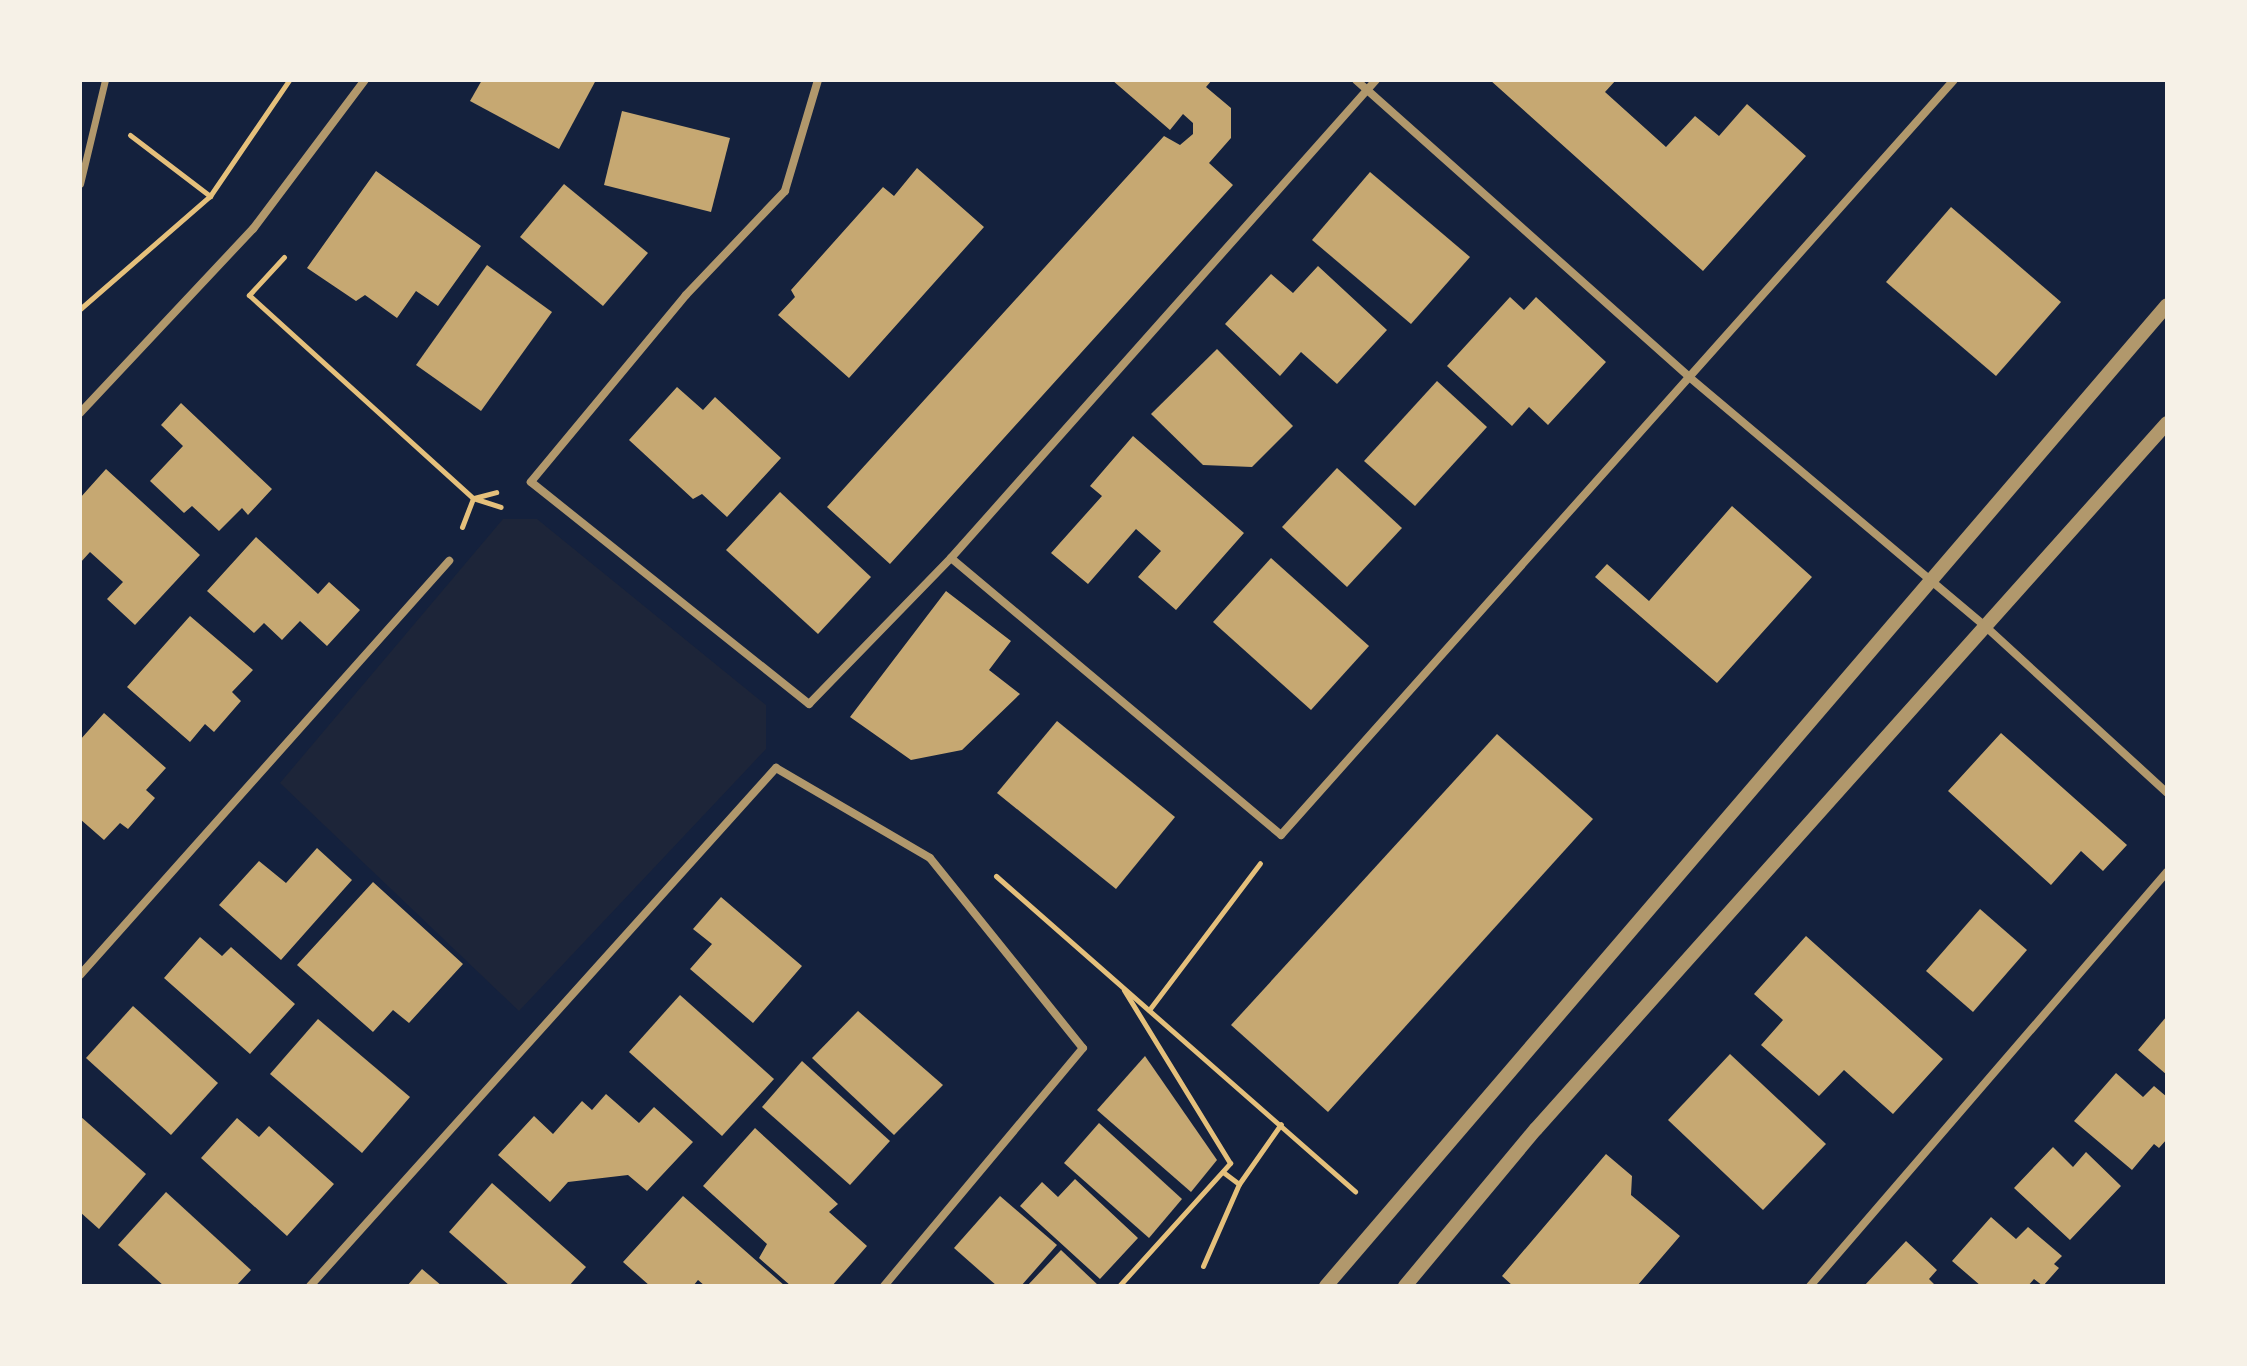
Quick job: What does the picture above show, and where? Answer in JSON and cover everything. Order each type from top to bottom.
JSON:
[{"type":"street","points":[[80,184],[105,80]]},
{"type":"street","points":[[80,413],[253,229],[365,80]]},
{"type":"street","points":[[818,80],[785,191],[686,295],[531,482],[809,704],[951,558],[1376,80]]},
{"type":"street","points":[[1356,80],[1688,376],[1985,626],[2167,793]]},
{"type":"street","points":[[951,558],[1281,835],[1954,80]]},
{"type":"street","points":[[1326,1286],[1933,583],[2167,305]]},
{"type":"street","points":[[1405,1286],[1536,1129],[2167,423]]},
{"type":"street","points":[[80,975],[449,561]]},
{"type":"street","points":[[310,1286],[776,768],[930,858],[1083,1048],[884,1286]]},
{"type":"street","points":[[1810,1286],[2167,872]]},
{"type":"path","points":[[80,309],[210,196],[289,80]]},
{"type":"path","points":[[98,109],[210,196]]},
{"type":"path","points":[[284,257],[249,295],[473,498]]},
{"type":"path","points":[[1149,1010],[1281,835]]},
{"type":"path","points":[[1078,948],[1292,1134]]},
{"type":"path","points":[[1119,1286],[1230,1163],[1122,986]]},
{"type":"path","points":[[1203,1266],[1239,1184],[1281,1124]]},
{"type":"path","points":[[1223,1172],[1239,1184]]},
{"type":"shaded area","points":[[503,519],[537,519],[766,705],[766,749],[519,1011],[280,783]]},
{"type":"building","points":[[482,80],[596,80],[559,149],[470,101]]},
{"type":"building","points":[[1112,80],[1212,80],[1206,87],[1231,108],[1231,138],[1209,163],[1233,185],[890,564],[827,507],[1164,136],[1180,145],[1193,134],[1193,123],[1183,114],[1170,130]]},
{"type":"building","points":[[1490,80],[1616,80],[1605,92],[1666,147],[1695,116],[1719,136],[1747,104],[1806,156],[1703,271]]},
{"type":"building","points":[[622,111],[730,138],[711,212],[604,185]]},
{"type":"building","points":[[917,168],[984,227],[849,378],[778,315],[795,297],[791,290],[883,187],[894,196]]},
{"type":"building","points":[[376,171],[481,246],[438,306],[416,291],[397,318],[365,295],[356,301],[307,268]]},
{"type":"building","points":[[1370,172],[1470,257],[1411,324],[1312,240]]},
{"type":"building","points":[[564,184],[648,253],[603,306],[520,237]]},
{"type":"building","points":[[1951,207],[2061,302],[1996,376],[1886,282]]},
{"type":"building","points":[[487,265],[552,312],[481,411],[416,365]]},
{"type":"building","points":[[1318,266],[1387,330],[1337,384],[1301,352],[1280,376],[1225,324],[1271,274],[1293,293]]},
{"type":"building","points":[[1510,297],[1524,310],[1536,297],[1606,362],[1548,425],[1529,407],[1512,426],[1447,366]]},
{"type":"building","points":[[1217,349],[1293,426],[1252,467],[1203,465],[1151,414]]},
{"type":"building","points":[[1437,381],[1487,427],[1415,506],[1364,461]]},
{"type":"building","points":[[677,387],[703,410],[715,397],[781,458],[727,517],[702,494],[693,499],[629,440]]},
{"type":"building","points":[[181,403],[272,489],[248,515],[242,508],[219,531],[192,506],[184,513],[150,481],[183,446],[161,425]]},
{"type":"building","points":[[1133,436],[1244,533],[1176,610],[1138,577],[1161,551],[1136,529],[1088,584],[1051,553],[1102,496],[1090,486]]},
{"type":"building","points":[[1337,468],[1402,528],[1347,587],[1282,527]]},
{"type":"building","points":[[106,469],[200,555],[135,625],[107,599],[123,582],[90,552],[80,563],[80,498]]},
{"type":"building","points":[[780,492],[871,577],[818,634],[726,550]]},
{"type":"building","points":[[1732,506],[1812,577],[1717,683],[1595,577],[1607,564],[1649,601]]},
{"type":"building","points":[[256,537],[318,594],[329,582],[360,610],[327,646],[300,621],[282,640],[264,623],[254,633],[207,591]]},
{"type":"building","points":[[1271,558],[1369,646],[1311,710],[1213,622]]},
{"type":"building","points":[[946,591],[1011,641],[989,670],[1020,694],[962,750],[911,760],[850,717]]},
{"type":"building","points":[[190,616],[253,670],[232,692],[241,701],[214,732],[205,724],[190,742],[127,687]]},
{"type":"building","points":[[104,713],[166,768],[146,790],[155,798],[128,829],[120,823],[104,840],[80,819],[80,740]]},
{"type":"building","points":[[1057,721],[1175,817],[1116,889],[997,793]]},
{"type":"building","points":[[2001,733],[2127,845],[2103,871],[2081,851],[2051,885],[1948,791]]},
{"type":"building","points":[[1497,734],[1593,819],[1328,1112],[1231,1025]]},
{"type":"building","points":[[317,848],[352,880],[281,960],[219,905],[259,861],[286,883]]},
{"type":"building","points":[[373,882],[463,964],[409,1023],[393,1010],[373,1032],[297,965]]},
{"type":"building","points":[[721,897],[802,966],[753,1023],[690,969],[712,944],[693,929]]},
{"type":"building","points":[[1980,909],[2027,950],[1973,1012],[1926,971]]},
{"type":"building","points":[[1806,936],[1943,1059],[1893,1114],[1844,1070],[1819,1096],[1761,1045],[1783,1020],[1754,994]]},
{"type":"building","points":[[200,937],[222,956],[231,947],[295,1004],[250,1054],[164,978]]},
{"type":"building","points":[[680,995],[774,1079],[722,1136],[629,1052]]},
{"type":"building","points":[[133,1006],[218,1083],[171,1135],[86,1058]]},
{"type":"building","points":[[858,1011],[943,1085],[894,1135],[812,1058]]},
{"type":"building","points":[[2167,1016],[2167,1075],[2138,1050]]},
{"type":"building","points":[[318,1019],[410,1097],[362,1153],[270,1074]]},
{"type":"building","points":[[1730,1054],[1826,1144],[1763,1210],[1668,1120]]},
{"type":"building","points":[[1145,1056],[1217,1160],[1191,1192],[1097,1110]]},
{"type":"building","points":[[802,1061],[890,1141],[850,1185],[762,1107]]},
{"type":"building","points":[[2116,1073],[2143,1097],[2154,1086],[2167,1097],[2167,1139],[2159,1148],[2154,1144],[2132,1170],[2074,1121]]},
{"type":"building","points":[[606,1094],[639,1123],[654,1107],[693,1142],[647,1191],[628,1175],[568,1182],[550,1202],[498,1155],[534,1116],[553,1134],[582,1101],[592,1110]]},
{"type":"building","points":[[80,1116],[146,1174],[99,1229],[80,1212]]},
{"type":"building","points":[[237,1118],[259,1137],[269,1126],[334,1184],[287,1236],[201,1158]]},
{"type":"building","points":[[1099,1123],[1182,1199],[1149,1238],[1064,1163]]},
{"type":"building","points":[[755,1128],[838,1204],[829,1212],[867,1246],[832,1286],[791,1286],[759,1258],[767,1244],[703,1186]]},
{"type":"building","points":[[2053,1147],[2073,1167],[2086,1152],[2121,1186],[2070,1240],[2014,1188]]},
{"type":"building","points":[[1606,1154],[1632,1176],[1631,1195],[1680,1236],[1637,1286],[1513,1286],[1502,1276]]},
{"type":"building","points":[[1075,1179],[1138,1238],[1100,1279],[1020,1206],[1042,1182],[1058,1197]]},
{"type":"building","points":[[492,1183],[586,1267],[569,1286],[510,1286],[449,1232]]},
{"type":"building","points":[[166,1192],[251,1270],[236,1286],[164,1286],[118,1245]]},
{"type":"building","points":[[683,1196],[785,1286],[705,1286],[698,1280],[693,1286],[650,1286],[623,1262]]},
{"type":"building","points":[[1000,1196],[1057,1245],[1021,1286],[997,1286],[954,1248]]},
{"type":"building","points":[[1991,1217],[2016,1239],[2028,1227],[2062,1256],[2054,1264],[2059,1268],[2043,1286],[2034,1279],[2028,1286],[1981,1286],[1952,1261]]},
{"type":"building","points":[[1906,1241],[1937,1270],[1929,1279],[1936,1286],[1864,1286]]},
{"type":"building","points":[[1061,1250],[1099,1286],[1027,1286]]},
{"type":"building","points":[[422,1269],[442,1286],[407,1286]]}]
